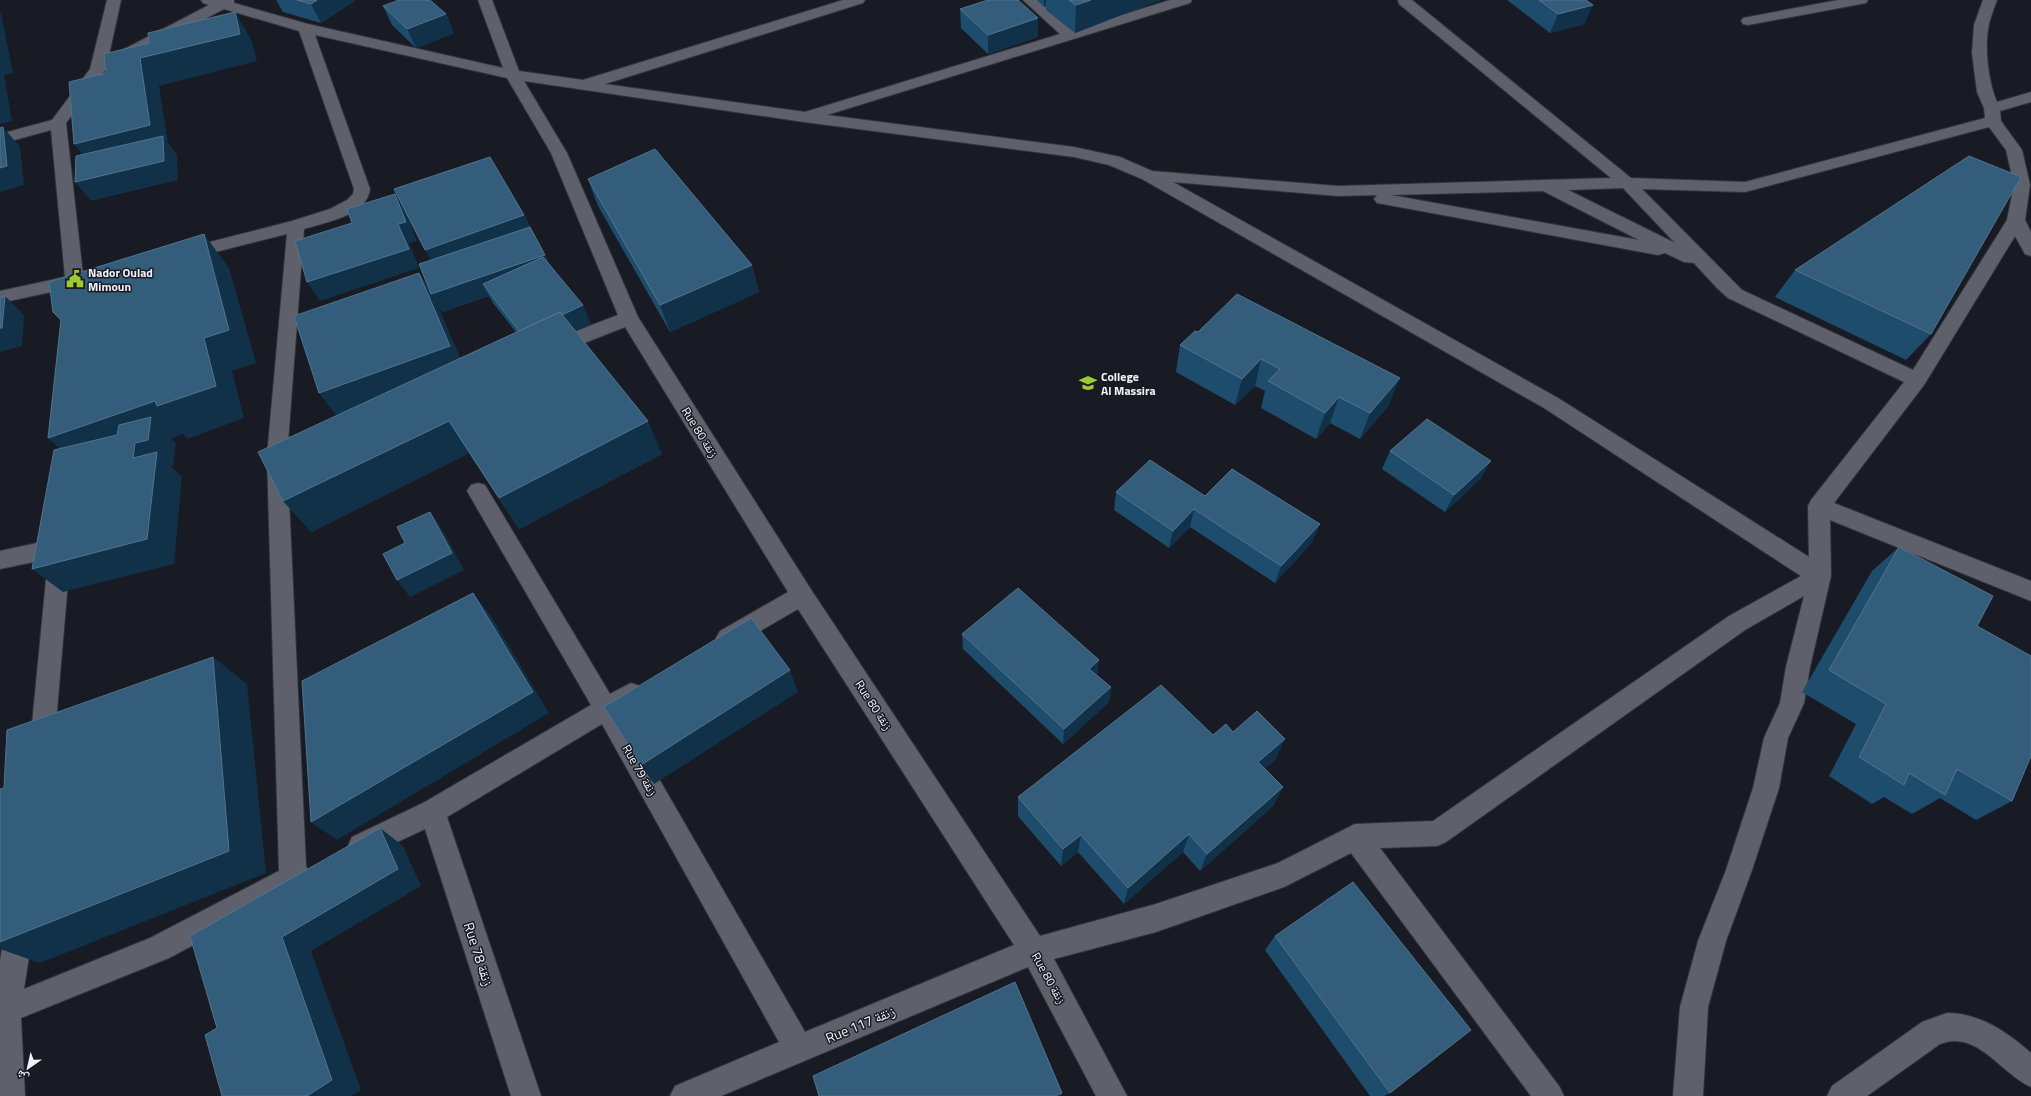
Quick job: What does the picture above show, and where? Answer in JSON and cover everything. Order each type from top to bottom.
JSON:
[{"type":"street","points":[[0,139],[58,123],[98,69],[114,0]]},
{"type":"street","name":"Rue 80 زنقة","points":[[484,0],[512,75],[559,153],[629,318],[802,595],[1034,951],[1112,1096]]},
{"type":"street","points":[[581,86],[858,0]]},
{"type":"street","points":[[1030,0],[1071,35]]},
{"type":"street","points":[[804,117],[1185,0]]},
{"type":"street","points":[[1405,0],[1627,183],[1735,294]]},
{"type":"street","points":[[1748,21],[1861,0]]},
{"type":"street","points":[[1688,1096],[1694,1007],[1712,941],[1739,870],[1766,788],[1776,738],[1792,703],[1798,667],[1820,576],[1819,506],[1917,380],[2016,220],[2022,185],[2016,157],[2014,150],[1993,115],[1985,92],[1980,53],[1981,25],[1990,0]]},
{"type":"street","points":[[98,69],[219,1],[305,28],[512,75],[804,117],[1074,152],[1114,161],[1148,175],[1551,403],[1820,576]]},
{"type":"street","points":[[165,259],[296,226],[336,213],[353,204],[361,196],[362,188],[305,28]]},
{"type":"street","points":[[1338,191],[1627,183],[1745,187],[1993,115],[2031,97]]},
{"type":"street","points":[[58,123],[75,282],[73,327]]},
{"type":"street","points":[[1148,175],[1338,191],[1685,254]]},
{"type":"street","points":[[1546,186],[1685,254],[1735,294],[1917,380]]},
{"type":"street","points":[[2016,220],[2031,250]]},
{"type":"street","points":[[293,878],[277,456],[296,226]]},
{"type":"street","points":[[0,297],[98,276]]},
{"type":"street","points":[[533,355],[629,318]]},
{"type":"street","points":[[277,456],[299,447]]},
{"type":"street","name":"Rue 79 زنقة","points":[[478,491],[606,709],[799,1050]]},
{"type":"street","points":[[1819,506],[2031,590]]},
{"type":"street","points":[[0,560],[61,539],[41,762]]},
{"type":"street","points":[[1355,837],[1437,833],[1737,623],[1820,576]]},
{"type":"street","points":[[707,650],[802,595]]},
{"type":"street","points":[[6,1010],[159,948],[293,878],[432,812],[653,681]]},
{"type":"street","name":"Rue 78 زنقة","points":[[432,812],[526,1096]]},
{"type":"street","points":[[1355,837],[1549,1096]]},
{"type":"street","name":"Rue 117 زنقة","points":[[685,1096],[799,1050],[1034,951],[1156,918],[1284,874],[1355,837]]},
{"type":"street","points":[[10,1096],[6,1010],[23,902]]},
{"type":"street","points":[[1842,1096],[1932,1032],[1947,1027],[1969,1029],[1996,1043],[2031,1072]]},
{"type":"building","points":[[297,0],[317,0],[311,4]]},
{"type":"building","points":[[399,0],[430,0],[446,14],[407,29],[383,6]]},
{"type":"building","points":[[988,0],[1018,0],[1038,18],[988,35],[960,9]]},
{"type":"building","points":[[1069,0],[1091,0],[1076,5]]},
{"type":"building","points":[[1539,0],[1586,0],[1593,5],[1558,14]]},
{"type":"building","points":[[235,12],[240,34],[140,58],[150,125],[74,144],[69,82],[106,73],[104,54],[149,43],[148,33]]},
{"type":"building","points":[[3,127],[7,166],[0,168],[0,128]]},
{"type":"building","points":[[163,136],[164,161],[75,182],[76,156]]},
{"type":"building","points":[[655,149],[752,265],[660,305],[588,179]]},
{"type":"building","points":[[1969,156],[2021,177],[1931,334],[1795,270]]},
{"type":"building","points":[[490,157],[524,215],[425,250],[394,189]]},
{"type":"building","points":[[395,194],[406,222],[398,224],[409,249],[307,282],[295,241],[352,223],[347,209]]},
{"type":"building","points":[[530,227],[545,255],[431,294],[419,264]]},
{"type":"building","points":[[204,234],[229,330],[204,338],[216,386],[157,406],[155,401],[48,438],[61,320],[53,312],[49,282]]},
{"type":"building","points":[[543,257],[583,305],[562,315],[560,312],[519,331],[483,284]]},
{"type":"building","points":[[419,273],[450,346],[319,393],[294,316]]},
{"type":"building","points":[[1237,294],[1400,378],[1370,413],[1339,397],[1325,413],[1268,381],[1280,369],[1261,359],[1242,379],[1180,345],[1195,331],[1198,332]]},
{"type":"building","points":[[5,296],[2,328],[0,328],[0,298]]},
{"type":"building","points":[[560,312],[648,421],[499,498],[449,421],[283,501],[258,452]]},
{"type":"building","points":[[151,417],[148,440],[135,443],[133,458],[157,452],[147,539],[32,569],[54,450],[117,435],[119,425]]},
{"type":"building","points":[[1427,419],[1491,461],[1454,495],[1390,451]]},
{"type":"building","points":[[1150,460],[1205,496],[1232,469],[1320,524],[1281,566],[1194,509],[1173,531],[1116,492]]},
{"type":"building","points":[[430,512],[452,553],[397,580],[383,554],[405,543],[397,527]]},
{"type":"building","points":[[1899,547],[1993,596],[1977,626],[2031,656],[2031,756],[2012,801],[1957,769],[1945,795],[1909,773],[1904,785],[1859,757],[1886,704],[1829,670]]},
{"type":"building","points":[[1018,588],[1099,660],[1089,669],[1111,687],[1064,729],[962,634]]},
{"type":"building","points":[[473,593],[533,692],[311,822],[302,681]]},
{"type":"building","points":[[751,618],[790,670],[641,765],[604,707]]},
{"type":"building","points":[[213,657],[229,851],[0,942],[0,789],[4,788],[7,730]]},
{"type":"building","points":[[1161,685],[1213,735],[1226,724],[1233,732],[1257,711],[1285,739],[1258,762],[1283,787],[1207,854],[1189,834],[1128,888],[1081,835],[1063,849],[1018,797]]},
{"type":"building","points":[[380,828],[398,869],[282,937],[332,1080],[307,1096],[222,1096],[205,1035],[217,1028],[190,936]]},
{"type":"building","points":[[1353,882],[1471,1030],[1390,1093],[1275,936]]},
{"type":"building","points":[[1015,982],[1062,1093],[1055,1096],[819,1096],[813,1076]]},
{"type":"place","name":"Nador Oulad Mimoun","points":[[75,279]]},
{"type":"place","name":"College Al Massira","points":[[1088,383]]}]
